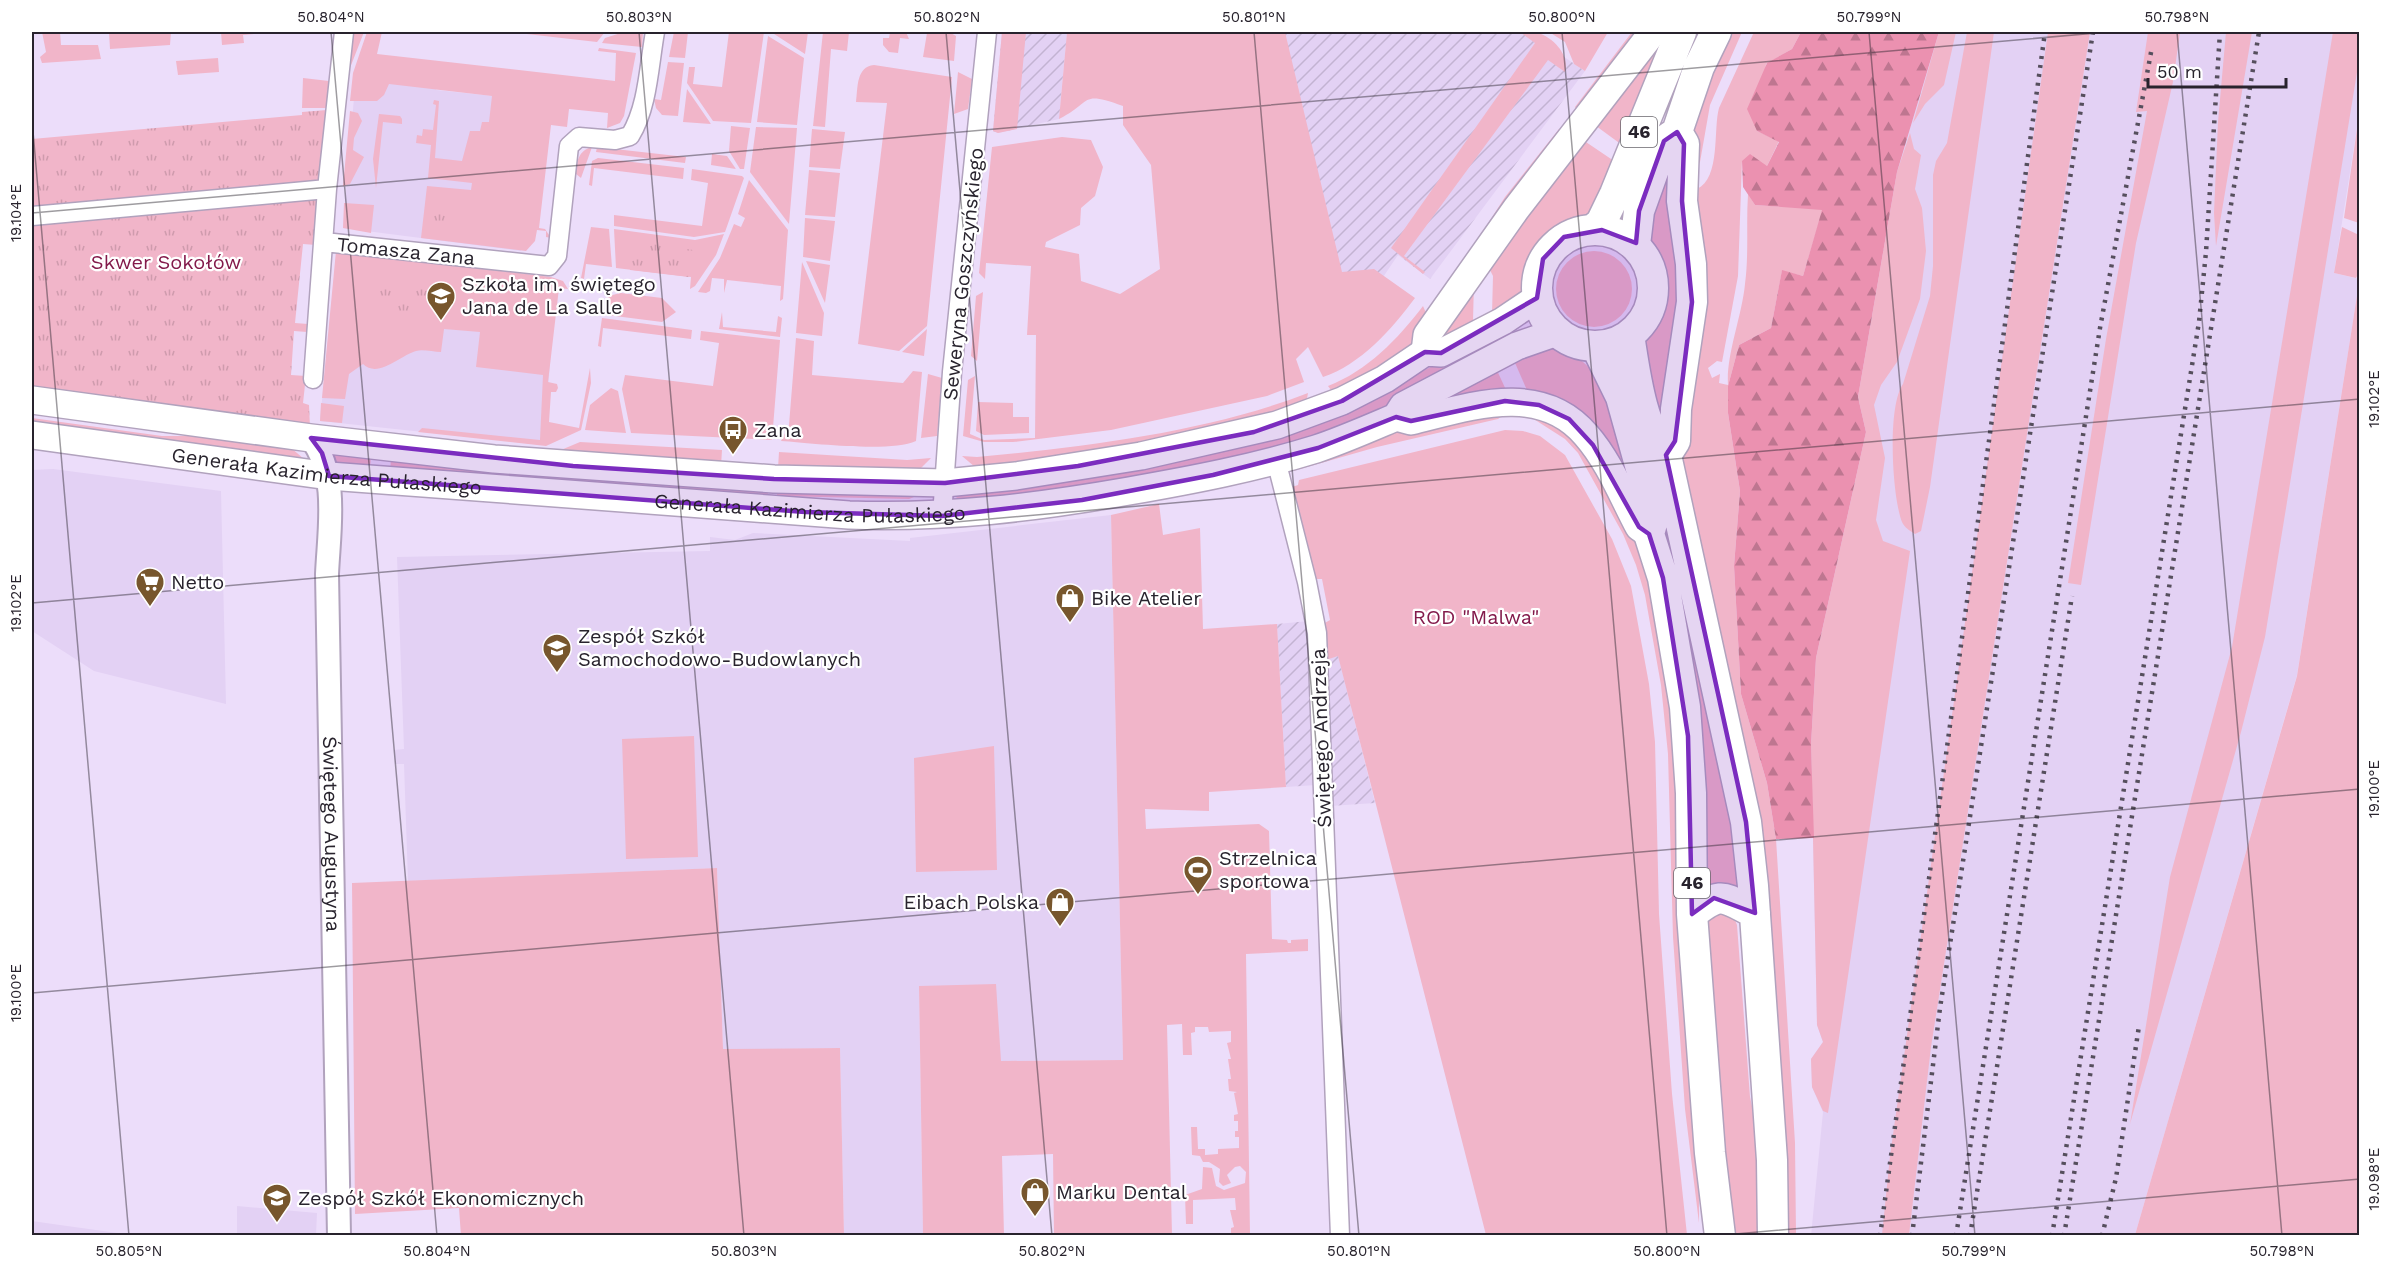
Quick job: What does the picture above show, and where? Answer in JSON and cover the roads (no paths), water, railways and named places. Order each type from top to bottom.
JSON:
[{"type":"main road","points":[[1425,352],[1427,335],[1502,229],[1653,32]]},
{"type":"main road","name":"46","points":[[1592,230],[1601,223],[1615,194],[1681,32]]},
{"type":"main road","name":"46","points":[[1635,245],[1640,211],[1664,141],[1677,132],[1699,67],[1716,32]]},
{"type":"main road","points":[[1666,455],[1675,441],[1676,409],[1692,302],[1682,201],[1684,144],[1677,132]]},
{"type":"main road","points":[[1592,230],[1620,234],[1635,245],[1650,270],[1653,290],[1644,319],[1629,335],[1608,345],[1596,346],[1574,342],[1557,332],[1544,316],[1537,298],[1537,277],[1549,250],[1564,237],[1592,230]]},
{"type":"main road","name":"Generała Kazimierza Pułaskiego","points":[[32,400],[311,438],[573,466],[774,479],[945,483],[1099,463],[1254,432],[1342,401],[1385,379],[1425,352],[1442,352],[1503,321],[1537,298]]},
{"type":"main road","name":"Generała Kazimierza Pułaskiego","points":[[32,435],[329,476],[805,512],[942,516],[1082,500],[1276,460],[1318,448],[1396,417],[1403,406],[1502,354],[1557,332]]},
{"type":"main road","points":[[1629,335],[1637,380],[1655,442],[1666,455],[1742,801],[1755,913],[1772,1160],[1773,1236]]},
{"type":"main road","name":"46","points":[[1596,346],[1614,380],[1627,416],[1654,516],[1649,534],[1663,578],[1685,707],[1691,793],[1692,914],[1710,1153],[1720,1236]]},
{"type":"main road","points":[[1396,417],[1411,421],[1505,401],[1528,402],[1549,408],[1569,419],[1586,435],[1639,527],[1649,534]]},
{"type":"main road","points":[[1692,914],[1714,898],[1723,898],[1755,913]]},
{"type":"street","points":[[312,379],[327,189],[344,32]]},
{"type":"street","name":"Tomasza Zana","points":[[324,242],[549,267],[557,256],[569,146],[579,137],[615,140],[630,136],[636,126],[643,101],[655,32]]},
{"type":"street","name":"Seweryna Goszczyńskiego","points":[[942,516],[952,372],[987,32]]},
{"type":"street","points":[[32,216],[327,189]]},
{"type":"street","name":"Świętego Augustyna","points":[[311,438],[322,453],[329,476],[327,574],[339,1236]]},
{"type":"street","name":"Świętego Andrzeja","points":[[1276,460],[1307,582],[1317,633],[1340,1236]]},
{"type":"railway","points":[[1880,1236],[2045,32]]},
{"type":"railway","points":[[1912,1236],[1940,1008],[2093,32]]},
{"type":"railway","points":[[2052,1236],[2199,322],[2206,252],[2220,32]]},
{"type":"railway","points":[[2064,1236],[2259,32]]},
{"type":"railway","points":[[1956,1236],[2100,328],[2152,47]]},
{"type":"railway","points":[[1970,1236],[2072,596]]},
{"type":"railway","points":[[2102,1236],[2116,1178],[2139,1026]]},
{"type":"place","name":"Szkoła im. świętego Jana de La Salle","points":[[441,322]]},
{"type":"place","name":"Zana","points":[[733,456]]},
{"type":"place","name":"Netto","points":[[150,608]]},
{"type":"place","name":"Bike Atelier","points":[[1070,624]]},
{"type":"place","name":"Zespół Szkół Samochodowo-Budowlanych","points":[[557,674]]},
{"type":"place","name":"Strzelnica sportowa","points":[[1198,896]]},
{"type":"place","name":"Eibach Polska","points":[[1060,928]]},
{"type":"place","name":"Marku Dental","points":[[1035,1218]]},
{"type":"place","name":"Zespół Szkół Ekonomicznych","points":[[277,1224]]},
{"type":"park label","name":"Skwer Sokołów","points":[[166,262]]},
{"type":"park label","name":"ROD \"Malwa\"","points":[[1476,617]]}]
